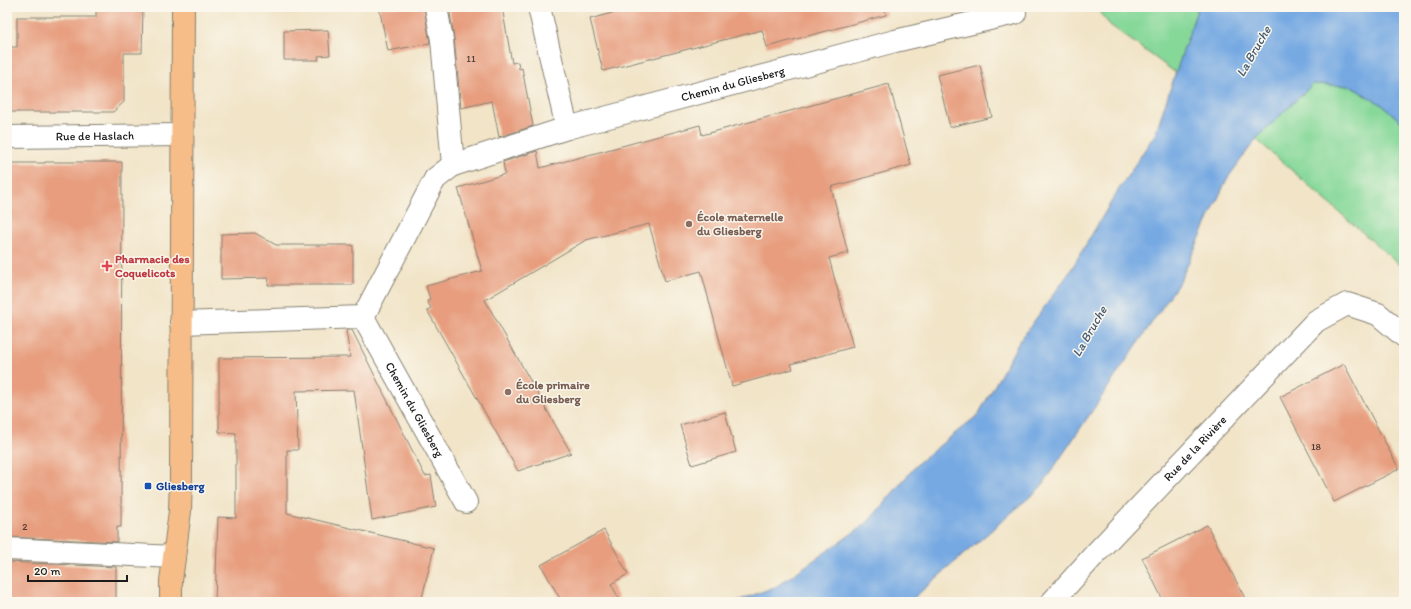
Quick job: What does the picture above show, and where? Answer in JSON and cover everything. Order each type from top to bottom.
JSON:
[{"type":"main road","points":[[171,602],[171,581],[180,511],[183,7]]},
{"type":"street","points":[[436,7],[442,40],[453,165]]},
{"type":"street","points":[[539,7],[568,128]]},
{"type":"street","name":"Chemin du Gliesberg","points":[[466,502],[363,317],[436,179],[453,165],[568,128],[1015,12]]},
{"type":"street","name":"Rue de Haslach","points":[[7,137],[182,135]]},
{"type":"street","name":"Rue de la Rivière","points":[[1052,602],[1096,553],[1316,321],[1347,304],[1378,314],[1404,336]]},
{"type":"street","points":[[181,322],[363,317]]},
{"type":"street","points":[[7,549],[174,557]]},
{"type":"green space","points":[[1095,7],[1198,7],[1176,73],[1110,25]]},
{"type":"green space","points":[[1313,84],[1350,86],[1382,105],[1404,124],[1404,269],[1256,139]]},
{"type":"water","name":"La Bruche","points":[[1198,7],[1404,7],[1404,124],[1382,105],[1350,86],[1313,84],[1256,139],[1227,179],[1180,281],[1040,488],[909,602],[735,602],[777,586],[867,523],[919,462],[978,415],[1019,342],[1069,273],[1117,192],[1155,134]]},
{"type":"building","points":[[96,7],[143,7],[142,53],[124,53],[124,102],[113,112],[7,112],[7,47],[17,47],[17,17],[96,17]]},
{"type":"building","points":[[379,7],[424,7],[430,43],[388,51]]},
{"type":"building","points":[[449,7],[502,7],[512,63],[518,62],[519,69],[522,68],[533,126],[499,137],[492,101],[461,108]]},
{"type":"building","points":[[634,7],[885,7],[886,15],[767,47],[762,30],[603,71],[590,19]]},
{"type":"building","points":[[328,30],[330,55],[318,56],[319,60],[284,60],[284,31]]},
{"type":"building","points":[[980,65],[992,117],[950,127],[937,75]]},
{"type":"building","points":[[889,84],[911,165],[831,187],[848,253],[829,258],[853,347],[791,364],[793,369],[732,386],[701,271],[665,281],[649,224],[586,240],[485,300],[571,453],[518,471],[427,310],[431,308],[427,301],[430,299],[426,286],[482,271],[458,188],[505,174],[503,162],[537,151],[540,168],[700,125],[702,135]]},
{"type":"building","points":[[122,162],[121,527],[117,527],[117,542],[7,537],[7,163]]},
{"type":"building","points":[[255,233],[276,245],[353,245],[353,285],[268,285],[269,278],[221,279],[221,234]]},
{"type":"building","points":[[346,330],[352,330],[425,476],[431,475],[436,507],[372,520],[354,390],[296,391],[298,450],[287,450],[287,513],[434,548],[421,602],[215,602],[218,517],[236,518],[236,433],[219,432],[219,358],[350,357]]},
{"type":"building","points":[[1344,364],[1399,469],[1334,502],[1280,397]]},
{"type":"building","points":[[725,412],[736,452],[692,465],[680,425]]},
{"type":"building","points":[[1207,525],[1247,602],[1164,602],[1142,558]]},
{"type":"building","points":[[604,530],[628,574],[611,584],[621,602],[562,602],[541,565]]},
{"type":"building","points":[[7,562],[116,567],[116,602],[7,602]]},
{"type":"place","name":"École maternelle du Gliesberg","points":[[689,224]]},
{"type":"place","name":"Pharmacie des Coquelicots","points":[[107,266]]},
{"type":"place","name":"École primaire du Gliesberg","points":[[508,392]]},
{"type":"place","name":"Gliesberg","points":[[148,486]]}]
